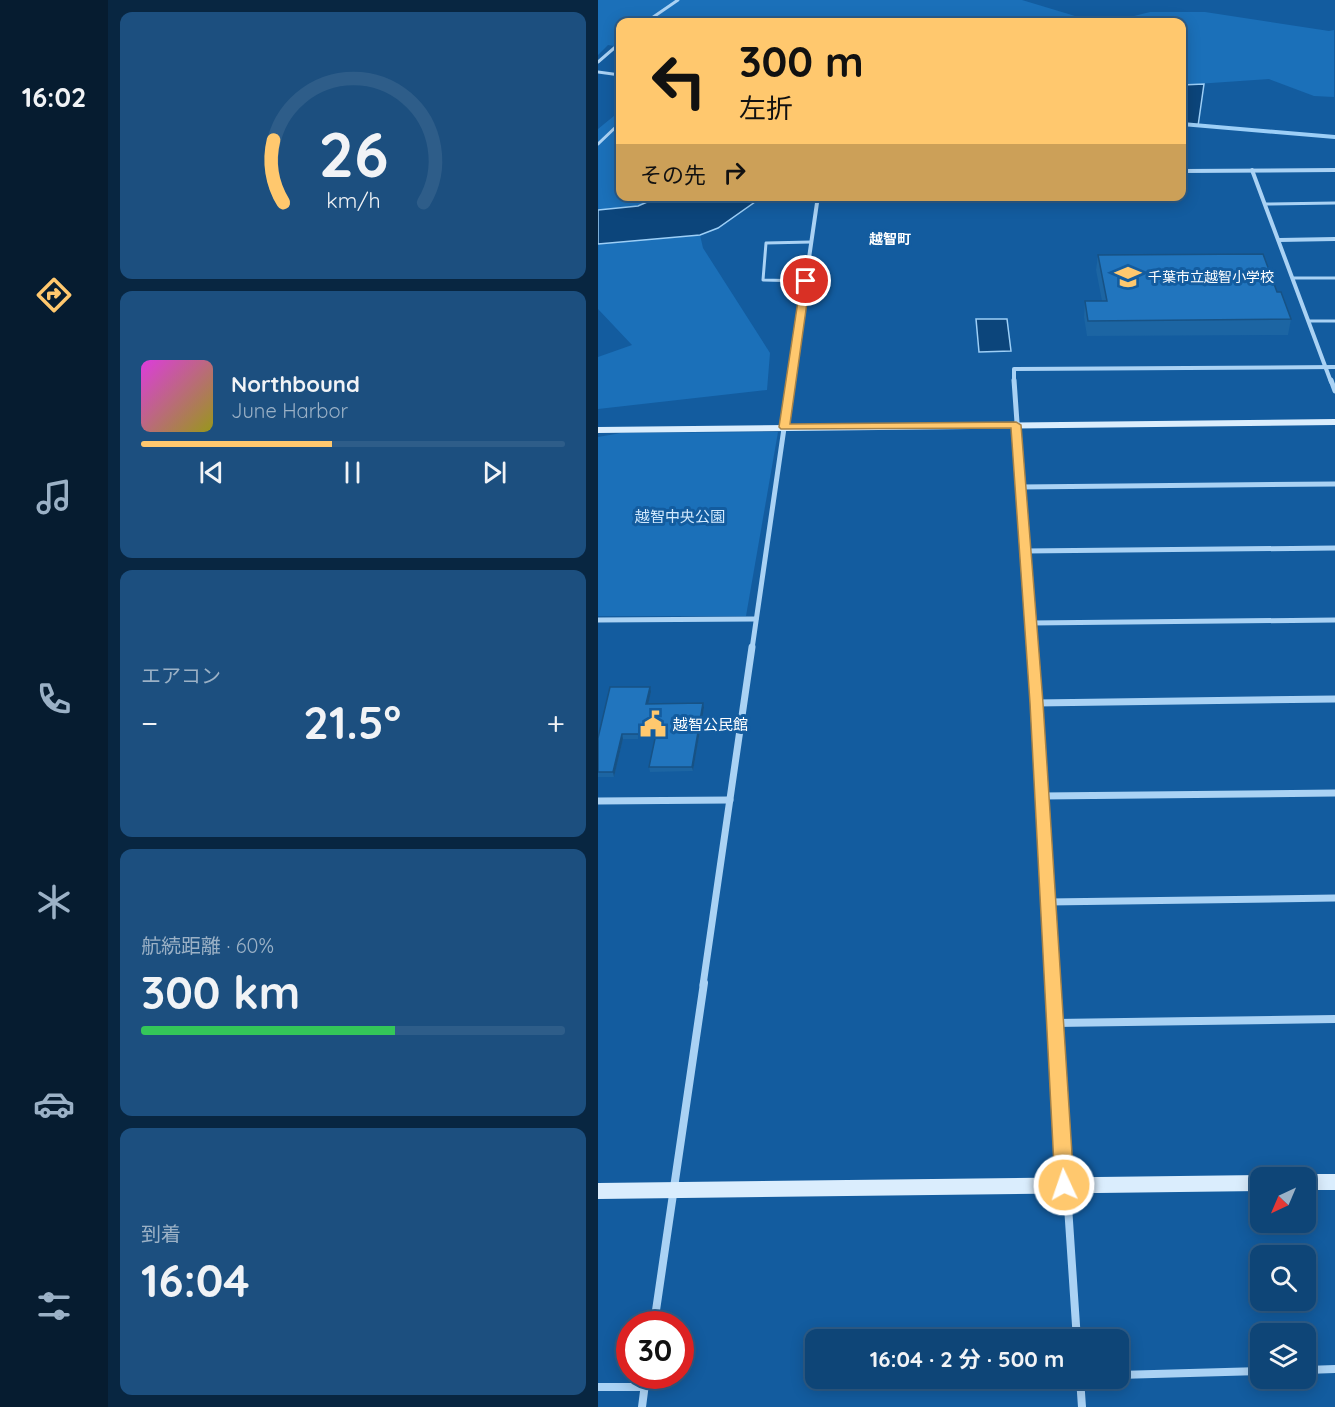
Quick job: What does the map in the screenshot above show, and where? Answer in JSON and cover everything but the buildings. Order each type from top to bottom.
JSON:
[{"type":"street","points":[[652,18],[678,0]]},
{"type":"street","points":[[598,62],[616,46]]},
{"type":"street","points":[[598,72],[616,74]]},
{"type":"street","points":[[598,144],[616,127]]},
{"type":"street","points":[[1252,170],[1310,321],[1334,391]]},
{"type":"street","points":[[1186,171],[1334,170]]},
{"type":"street","points":[[656,1311],[817,201]]},
{"type":"street","points":[[1279,240],[1334,239]]},
{"type":"street","points":[[1076,1329],[1064,1185],[1042,796],[1014,369],[1334,367]]},
{"type":"street","points":[[598,430],[1334,422]]},
{"type":"street","points":[[1020,487],[1334,484]]},
{"type":"street","points":[[1025,551],[1334,548]]},
{"type":"street","points":[[598,620],[756,619]]},
{"type":"street","points":[[1031,623],[1334,620]]},
{"type":"street","points":[[1036,703],[1334,699]]},
{"type":"street","points":[[1042,796],[1334,792]]},
{"type":"street","points":[[598,801],[730,800]]},
{"type":"street","points":[[1048,902],[1334,898]]},
{"type":"street","points":[[1055,1023],[1334,1019]]},
{"type":"street","points":[[1316,1182],[1334,1182]]},
{"type":"street","points":[[598,1191],[1250,1183]]},
{"type":"street","points":[[1316,1370],[1334,1369]]},
{"type":"street","points":[[1129,1375],[1250,1371]]},
{"type":"street","points":[[598,1387],[616,1387]]},
{"type":"street","points":[[642,1407],[645,1389]]},
{"type":"street","points":[[1081,1389],[1082,1407]]},
{"type":"lane","points":[[1265,204],[1334,203]]},
{"type":"lane","points":[[806,281],[763,280],[766,243],[811,242]]},
{"type":"lane","points":[[1294,278],[1334,278]]},
{"type":"lane","points":[[1310,321],[1334,321]]},
{"type":"green space","points":[[598,0],[1022,0],[1082,18],[616,18],[616,46],[608,45],[598,55]]},
{"type":"green space","points":[[1150,12],[1205,12],[1334,30],[1334,97],[1314,96],[1269,79],[1186,85],[1186,18],[1126,18]]},
{"type":"green space","points":[[616,114],[616,201],[650,201],[638,206],[598,210],[598,129]]},
{"type":"green space","points":[[700,235],[703,248],[770,353],[767,390],[598,409],[598,357],[632,345],[598,309],[598,244]]},
{"type":"green space","name":"越智中央公園","points":[[778,432],[746,616],[598,616],[598,437],[621,433]]},
{"type":"shaded area","points":[[1204,84],[1198,126],[1186,124],[1186,85]]},
{"type":"shaded area","points":[[650,201],[756,201],[718,228],[700,235],[598,244],[598,210],[638,206]]},
{"type":"shaded area","points":[[976,319],[1007,319],[1011,351],[979,352]]},
{"type":"waterway","points":[[1186,124],[1335,137]]},
{"type":"place","name":"千葉市立越智小学校","points":[[1128,277]]},
{"type":"place","name":"越智公民館","points":[[653,724]]},
{"type":"district","name":"越智町","points":[[890,239]]},
{"type":"route","points":[[806,281],[784,427],[1016,425],[1036,703],[1064,1185]]}]
